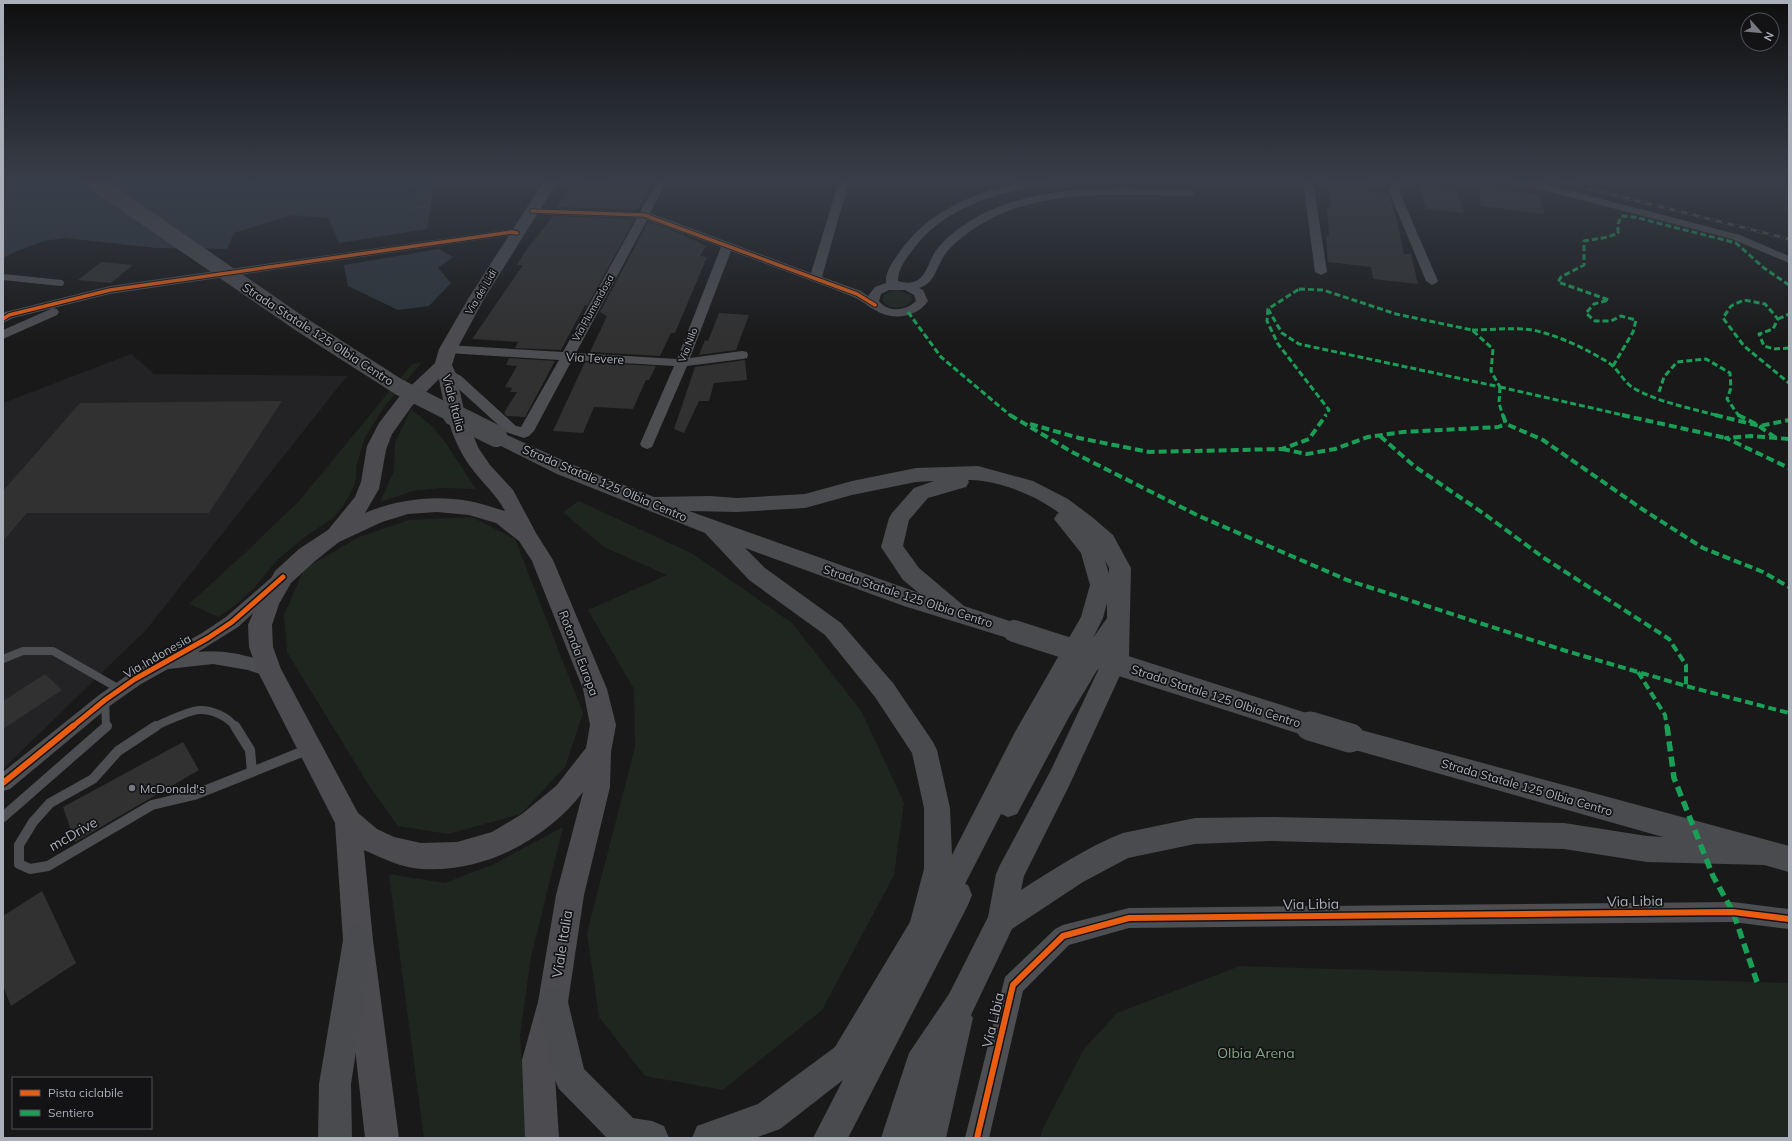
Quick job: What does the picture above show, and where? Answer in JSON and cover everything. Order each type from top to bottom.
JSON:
[{"type":"main road","name":"Strada Statale 125 Olbia Centro","points":[[170,234],[299,323],[399,387],[564,468],[712,528],[912,600],[956,612],[1255,709],[1350,738],[1761,853],[1789,859]]},
{"type":"main road","name":"Via dei Lidi","points":[[446,363],[476,299],[516,234]]},
{"type":"main road","name":"Viale Italia","points":[[446,363],[459,428],[466,444],[476,461],[506,495],[519,517],[527,536]]},
{"type":"main road","name":"Viale Italia","points":[[331,537],[352,516],[371,483],[377,445],[388,425],[408,397],[446,363]]},
{"type":"main road","points":[[652,504],[710,503],[737,505],[804,501],[852,488],[916,475],[978,473],[1026,486],[1061,504],[1105,540],[1120,568],[1117,656],[1060,778],[1010,874],[1002,919],[960,1005],[920,1064],[898,1138]]},
{"type":"main road","points":[[709,1138],[768,1117],[846,1058],[962,864],[1024,740],[1092,618],[1101,585],[1091,550],[1067,520],[1020,494],[986,485],[954,482],[921,493],[899,518],[892,547],[911,574],[956,612]]},
{"type":"main road","name":"Rotonda Europa","points":[[437,505],[470,508],[503,518],[527,536],[542,560],[595,689],[603,725],[598,752],[565,794],[532,823],[499,843],[458,855],[422,856],[391,849],[367,838],[348,822],[269,670],[261,647],[260,625],[268,604],[283,577],[306,555],[331,537],[375,516],[406,507],[437,505]]},
{"type":"main road","points":[[712,528],[756,574],[833,629],[884,690],[924,750],[937,808],[938,868],[923,928]]},
{"type":"main road","points":[[830,1138],[947,915],[1061,709],[1097,649],[1119,619]]},
{"type":"main road","name":"Viale Italia","points":[[542,1138],[538,1060],[553,1002],[570,895],[597,787],[598,752]]},
{"type":"main road","points":[[348,822],[358,940],[382,1138]]},
{"type":"main road","points":[[1002,919],[1073,872],[1123,846],[1195,831],[1271,829],[1564,836],[1647,849],[1761,853]]},
{"type":"main road","points":[[335,1138],[335,1084],[358,940]]},
{"type":"main road","points":[[553,1002],[570,1078],[625,1133],[652,1138]]},
{"type":"main road","points":[[928,1138],[960,1005]]},
{"type":"street","points":[[3,319],[9,315],[110,290],[496,234]]},
{"type":"street","name":"Via Flumendosa","points":[[446,363],[456,379],[511,429],[524,434],[529,428],[566,356],[633,234]]},
{"type":"street","points":[[696,234],[856,294],[879,308],[892,313],[908,312],[914,309],[922,301],[922,297],[914,289],[892,283],[891,277],[896,265],[912,242],[921,234]]},
{"type":"street","points":[[815,279],[828,234]]},
{"type":"street","points":[[841,288],[865,290],[919,285],[928,278],[941,253],[959,234]]},
{"type":"street","points":[[1316,234],[1321,272]]},
{"type":"street","points":[[1412,234],[1432,281]]},
{"type":"street","points":[[1725,234],[1736,237],[1789,260]]},
{"type":"street","name":"Via Nilo","points":[[647,444],[682,363],[727,246]]},
{"type":"street","points":[[875,305],[873,296],[881,289]]},
{"type":"street","points":[[3,335],[89,295]]},
{"type":"street","name":"Via Tevere","points":[[446,363],[566,356],[682,363],[742,355]]},
{"type":"street","name":"Via Indonesia","points":[[3,783],[105,700],[232,622],[283,577]]},
{"type":"street","name":"Via Indonesia","points":[[166,663],[213,657],[249,663],[269,670]]},
{"type":"street","name":"Via Libia","points":[[977,1138],[1013,985],[1063,936],[1129,918],[1733,912],[1789,919]]},
{"type":"lane","points":[[3,277],[61,283]]},
{"type":"lane","points":[[3,659],[23,651],[53,651],[121,690]]},
{"type":"lane","points":[[3,818],[107,726],[105,700]]},
{"type":"lane","name":"mcDrive","points":[[199,710],[222,715],[232,722],[250,750],[252,772],[194,796],[152,805],[48,866],[30,869],[19,864],[20,845],[33,822],[50,802],[93,779],[118,752],[159,724],[199,710]]},
{"type":"lane","points":[[252,772],[310,748]]},
{"type":"shaded area","points":[[3,234],[233,234],[227,249],[157,248],[64,238],[45,241],[17,251],[3,258]]},
{"type":"shaded area","points":[[335,234],[394,234],[339,243]]},
{"type":"shaded area","points":[[439,249],[453,257],[438,268],[451,283],[429,306],[398,310],[348,286],[344,265]]},
{"type":"shaded area","points":[[131,354],[154,374],[347,376],[146,630],[3,769],[3,403]]},
{"type":"green space","points":[[898,290],[911,295],[912,300],[905,306],[897,308],[889,306],[882,300],[884,295],[891,291]]},
{"type":"green space","points":[[422,362],[385,406],[365,437],[356,467],[356,479],[352,491],[343,506],[333,518],[306,536],[277,560],[255,587],[239,602],[219,617],[189,604],[299,501],[412,364]]},
{"type":"green space","points":[[411,409],[432,426],[443,439],[476,489],[441,488],[413,491],[380,502],[394,471],[395,443]]},
{"type":"green space","points":[[579,501],[693,554],[792,623],[862,712],[904,803],[894,875],[822,1010],[723,1090],[645,1076],[599,1017],[587,933],[635,747],[634,689],[588,610],[667,575],[604,547],[563,512]]},
{"type":"green space","points":[[472,517],[515,539],[583,713],[565,767],[521,814],[448,834],[398,826],[368,784],[287,652],[284,615],[304,569],[359,537],[409,520]]},
{"type":"green space","points":[[563,827],[531,957],[520,1036],[528,1138],[424,1138],[389,874],[445,883],[494,864]]},
{"type":"green space","name":"Olbia Arena","points":[[1240,966],[1789,983],[1789,1138],[1040,1138],[1043,1128],[1084,1049],[1117,1013]]},
{"type":"building","points":[[539,234],[627,234],[587,306],[585,305],[561,350],[515,348],[518,342],[472,339],[523,265],[517,265]]},
{"type":"building","points":[[641,234],[682,234],[706,246],[700,256],[707,257],[675,333],[671,333],[660,356],[590,352],[607,316],[600,312]]},
{"type":"building","points":[[1329,234],[1400,234],[1404,254],[1411,254],[1418,284],[1373,279],[1371,267],[1328,262],[1326,235],[1329,236]]},
{"type":"building","points":[[101,262],[133,265],[111,283],[78,280]]},
{"type":"building","points":[[719,313],[749,315],[736,350],[699,355],[705,340],[708,341]]},
{"type":"building","points":[[509,358],[555,361],[525,417],[507,416],[504,413],[517,392],[510,392],[512,388],[505,387],[517,366],[506,365]]},
{"type":"building","points":[[745,360],[747,380],[714,383],[709,401],[699,401],[684,433],[674,429],[695,367]]},
{"type":"building","points":[[585,362],[656,366],[649,380],[646,380],[633,409],[594,407],[583,433],[553,431]]},
{"type":"building","points":[[282,401],[209,513],[27,513],[3,541],[3,491],[80,403]]},
{"type":"building","points":[[45,674],[62,690],[3,729],[3,701]]},
{"type":"building","name":"McDonald's","points":[[183,742],[199,770],[75,842],[63,807]]},
{"type":"building","points":[[42,891],[76,963],[11,1006],[3,986],[3,916]]},
{"type":"railway","points":[[1770,234],[1789,239]]},
{"type":"marked path","points":[[1613,366],[1633,332],[1636,320],[1621,316],[1611,321],[1595,321],[1586,313],[1594,304],[1609,300],[1558,282],[1561,277],[1584,265],[1584,241],[1608,237],[1615,234]]},
{"type":"marked path","points":[[1702,234],[1736,243],[1764,268],[1789,285]]},
{"type":"marked path","points":[[1726,438],[1500,387],[1299,344],[1282,333],[1268,309],[1299,289],[1323,290],[1396,314],[1472,330],[1493,349],[1491,371],[1500,387],[1499,403],[1506,424],[1543,440],[1642,509],[1703,548],[1763,572],[1789,587]]},
{"type":"marked path","points":[[1789,348],[1774,349],[1764,346],[1759,334],[1773,329],[1778,319],[1765,304],[1744,300],[1731,306],[1723,318],[1744,346],[1789,383]]},
{"type":"marked path","points":[[1030,424],[1079,438],[1149,452],[1282,449],[1309,439],[1329,410],[1278,344],[1267,321],[1268,309]]},
{"type":"marked path","points":[[908,312],[941,357],[1014,418],[1072,452],[1199,516],[1347,580],[1563,650],[1686,686],[1789,713]]},
{"type":"marked path","points":[[1778,319],[1789,314]]},
{"type":"marked path","points":[[1472,330],[1524,329],[1542,332],[1578,347],[1607,362],[1613,366],[1633,388],[1665,402],[1760,426],[1789,420]]},
{"type":"marked path","points":[[1659,392],[1664,377],[1677,362],[1706,359],[1730,373],[1731,388],[1727,399],[1738,415],[1756,424],[1776,438]]},
{"type":"marked path","points":[[1282,449],[1307,454],[1335,449],[1368,437],[1403,432],[1498,427],[1506,424]]},
{"type":"marked path","points":[[1380,436],[1414,466],[1483,513],[1544,558],[1669,639],[1686,665],[1686,686]]},
{"type":"marked path","points":[[1789,439],[1751,436],[1726,438],[1789,468]]},
{"type":"marked path","points":[[1638,672],[1665,715],[1674,778],[1713,876],[1733,912],[1757,982]]},
{"type":"cycle path","points":[[3,319],[9,315],[110,290],[496,234]]},
{"type":"cycle path","points":[[696,234],[857,294],[875,305]]},
{"type":"cycle path","points":[[3,783],[105,700],[135,679],[208,638],[232,622],[283,577]]},
{"type":"cycle path","points":[[977,1138],[1013,985],[1063,936],[1129,918],[1733,912],[1789,919]]},
{"type":"place","name":"McDonald's","points":[[132,788]]}]
